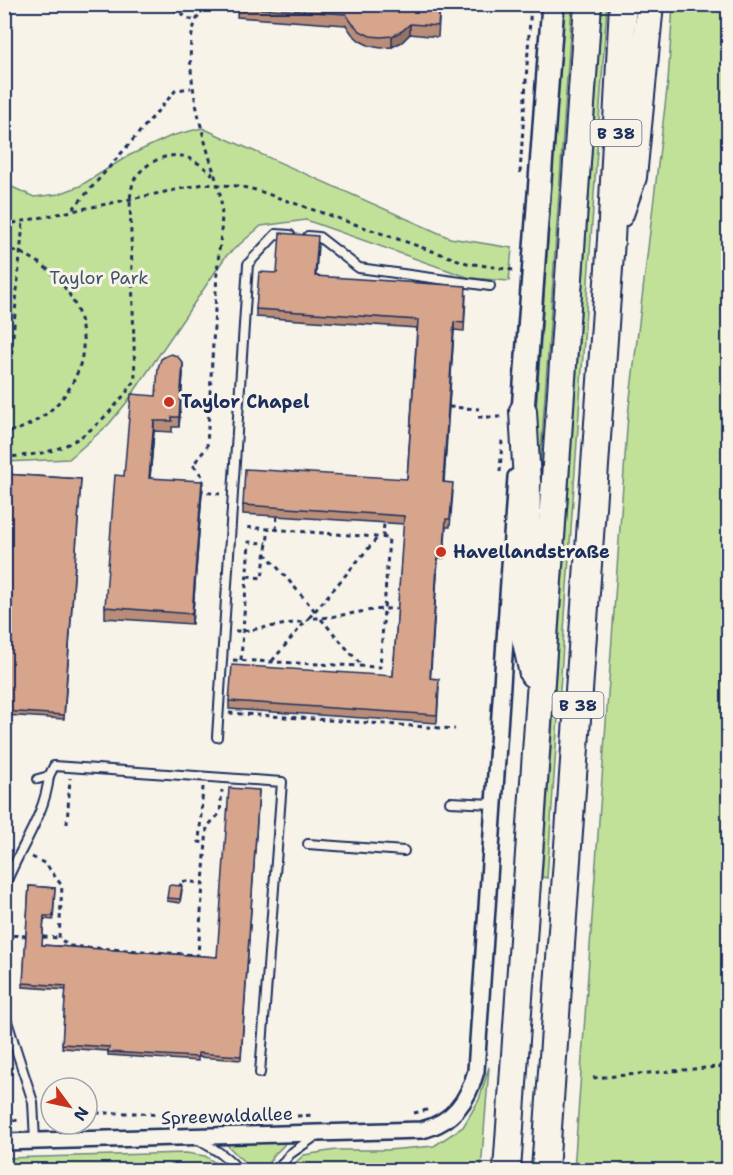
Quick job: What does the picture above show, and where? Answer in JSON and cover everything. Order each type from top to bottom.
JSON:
[{"type":"highway","name":"B 38","points":[[507,1170],[588,4]]},
{"type":"highway","name":"B 38","points":[[545,1170],[611,240],[623,4]]},
{"type":"highway","points":[[611,240],[633,177],[650,4]]},
{"type":"highway","points":[[513,414],[527,482],[525,638],[539,700]]},
{"type":"main road","points":[[513,414],[553,4]]},
{"type":"street","points":[[494,804],[515,485],[513,414]]},
{"type":"street","name":"Spreewaldallee","points":[[4,1142],[422,1130],[435,1127],[449,1119],[462,1105],[471,1089],[476,1071],[494,804]]},
{"type":"lane","points":[[217,737],[249,264],[276,234],[319,237],[359,268],[490,286]]},
{"type":"lane","points":[[4,888],[20,851],[37,822],[47,792],[49,776],[54,766],[282,782],[260,1073]]},
{"type":"lane","points":[[38,779],[49,776]]},
{"type":"lane","points":[[450,802],[494,804]]},
{"type":"lane","points":[[308,844],[404,851]]},
{"type":"lane","points":[[4,1012],[33,1102],[35,1141]]},
{"type":"lane","points":[[277,1170],[290,1154],[321,1133]]},
{"type":"lane","points":[[192,1137],[219,1152],[238,1170]]},
{"type":"path","points":[[211,4],[194,21],[190,51],[192,88],[214,177]]},
{"type":"path","points":[[173,9],[194,21]]},
{"type":"path","points":[[71,210],[176,90],[192,88]]},
{"type":"path","points":[[4,457],[49,451],[68,445],[105,417],[135,381],[130,199],[134,181],[149,164],[166,157],[184,156],[203,166],[214,177],[218,184],[221,202],[207,447],[194,465],[203,477],[202,492],[233,495]]},
{"type":"path","points":[[4,225],[204,184],[218,184],[256,190],[467,263],[513,270]]},
{"type":"path","points":[[4,370],[11,359],[23,221]]},
{"type":"path","points":[[4,248],[21,251],[47,267],[67,289],[80,318],[83,348],[76,375],[60,402],[36,422],[4,433]]},
{"type":"path","points":[[449,407],[479,408]]},
{"type":"path","points":[[478,417],[513,414]]},
{"type":"path","points":[[276,530],[277,516]]},
{"type":"path","points":[[268,669],[270,662],[380,538],[384,523]]},
{"type":"path","points":[[223,659],[380,667],[389,538],[231,526]]},
{"type":"path","points":[[247,576],[262,578],[269,529]]},
{"type":"path","points":[[241,660],[249,542],[267,543]]},
{"type":"path","points":[[265,554],[315,611]]},
{"type":"path","points":[[225,630],[243,632],[384,608],[398,609]]},
{"type":"path","points":[[321,619],[364,667],[365,675]]},
{"type":"path","points":[[219,712],[455,729]]},
{"type":"path","points":[[67,824],[71,767]]},
{"type":"path","points":[[204,776],[199,842],[206,843]]},
{"type":"path","points":[[43,937],[59,938],[69,946],[198,955],[207,827],[220,813],[223,778]]},
{"type":"path","points":[[20,851],[46,864],[62,886],[59,938]]},
{"type":"path","points":[[180,888],[181,880],[203,883]]},
{"type":"path","points":[[4,935],[26,936]]},
{"type":"path","points":[[593,1078],[729,1066]]},
{"type":"path","points":[[407,1113],[431,1108],[437,1104]]},
{"type":"path","points":[[99,1113],[224,1118]]},
{"type":"green space","points":[[564,5],[572,5],[539,482],[534,441]]},
{"type":"green space","points":[[602,5],[607,5],[547,878],[542,877]]},
{"type":"green space","points":[[673,5],[728,5],[728,1170],[574,1170],[628,415],[668,81]]},
{"type":"green space","name":"Taylor Park","points":[[202,128],[450,238],[512,248],[509,281],[470,278],[306,220],[261,226],[226,256],[127,402],[109,424],[69,459],[5,462],[4,181],[34,197],[59,194],[80,186],[128,156],[171,136]]},
{"type":"green space","points":[[489,1067],[481,1170],[287,1170],[304,1155],[336,1150],[388,1150],[434,1146],[463,1127],[479,1100]]},
{"type":"green space","points":[[285,1141],[264,1170],[248,1170],[245,1163],[228,1146],[228,1143]]},
{"type":"green space","points":[[186,1153],[205,1156],[226,1170],[5,1170],[5,1158]]},
{"type":"building","points":[[238,4],[440,4],[438,26],[410,24],[392,36],[381,37],[370,36],[360,31],[346,14],[237,7]]},
{"type":"building","points":[[280,233],[318,236],[315,276],[466,286],[464,323],[454,322],[443,482],[453,483],[450,519],[446,519],[444,550],[438,550],[430,678],[439,679],[437,715],[229,701],[232,665],[393,676],[404,516],[243,505],[245,469],[407,479],[418,320],[256,309],[259,272],[277,273]]},
{"type":"building","points":[[171,354],[177,356],[183,363],[179,417],[172,417],[172,421],[154,421],[149,478],[202,481],[192,614],[105,607],[115,475],[124,476],[131,394],[156,396],[161,359]]},
{"type":"building","points":[[4,474],[81,479],[64,715],[4,711]]},
{"type":"building","points":[[229,788],[259,790],[241,1056],[198,1053],[198,1057],[108,1052],[109,1047],[62,1044],[66,986],[23,983],[29,886],[55,888],[53,916],[44,916],[42,945],[217,957]]},
{"type":"building","points":[[169,885],[182,886],[180,899],[167,898]]},
{"type":"place","name":"Taylor Chapel","points":[[169,402]]},
{"type":"place","name":"Havellandstraße","points":[[441,552]]}]
